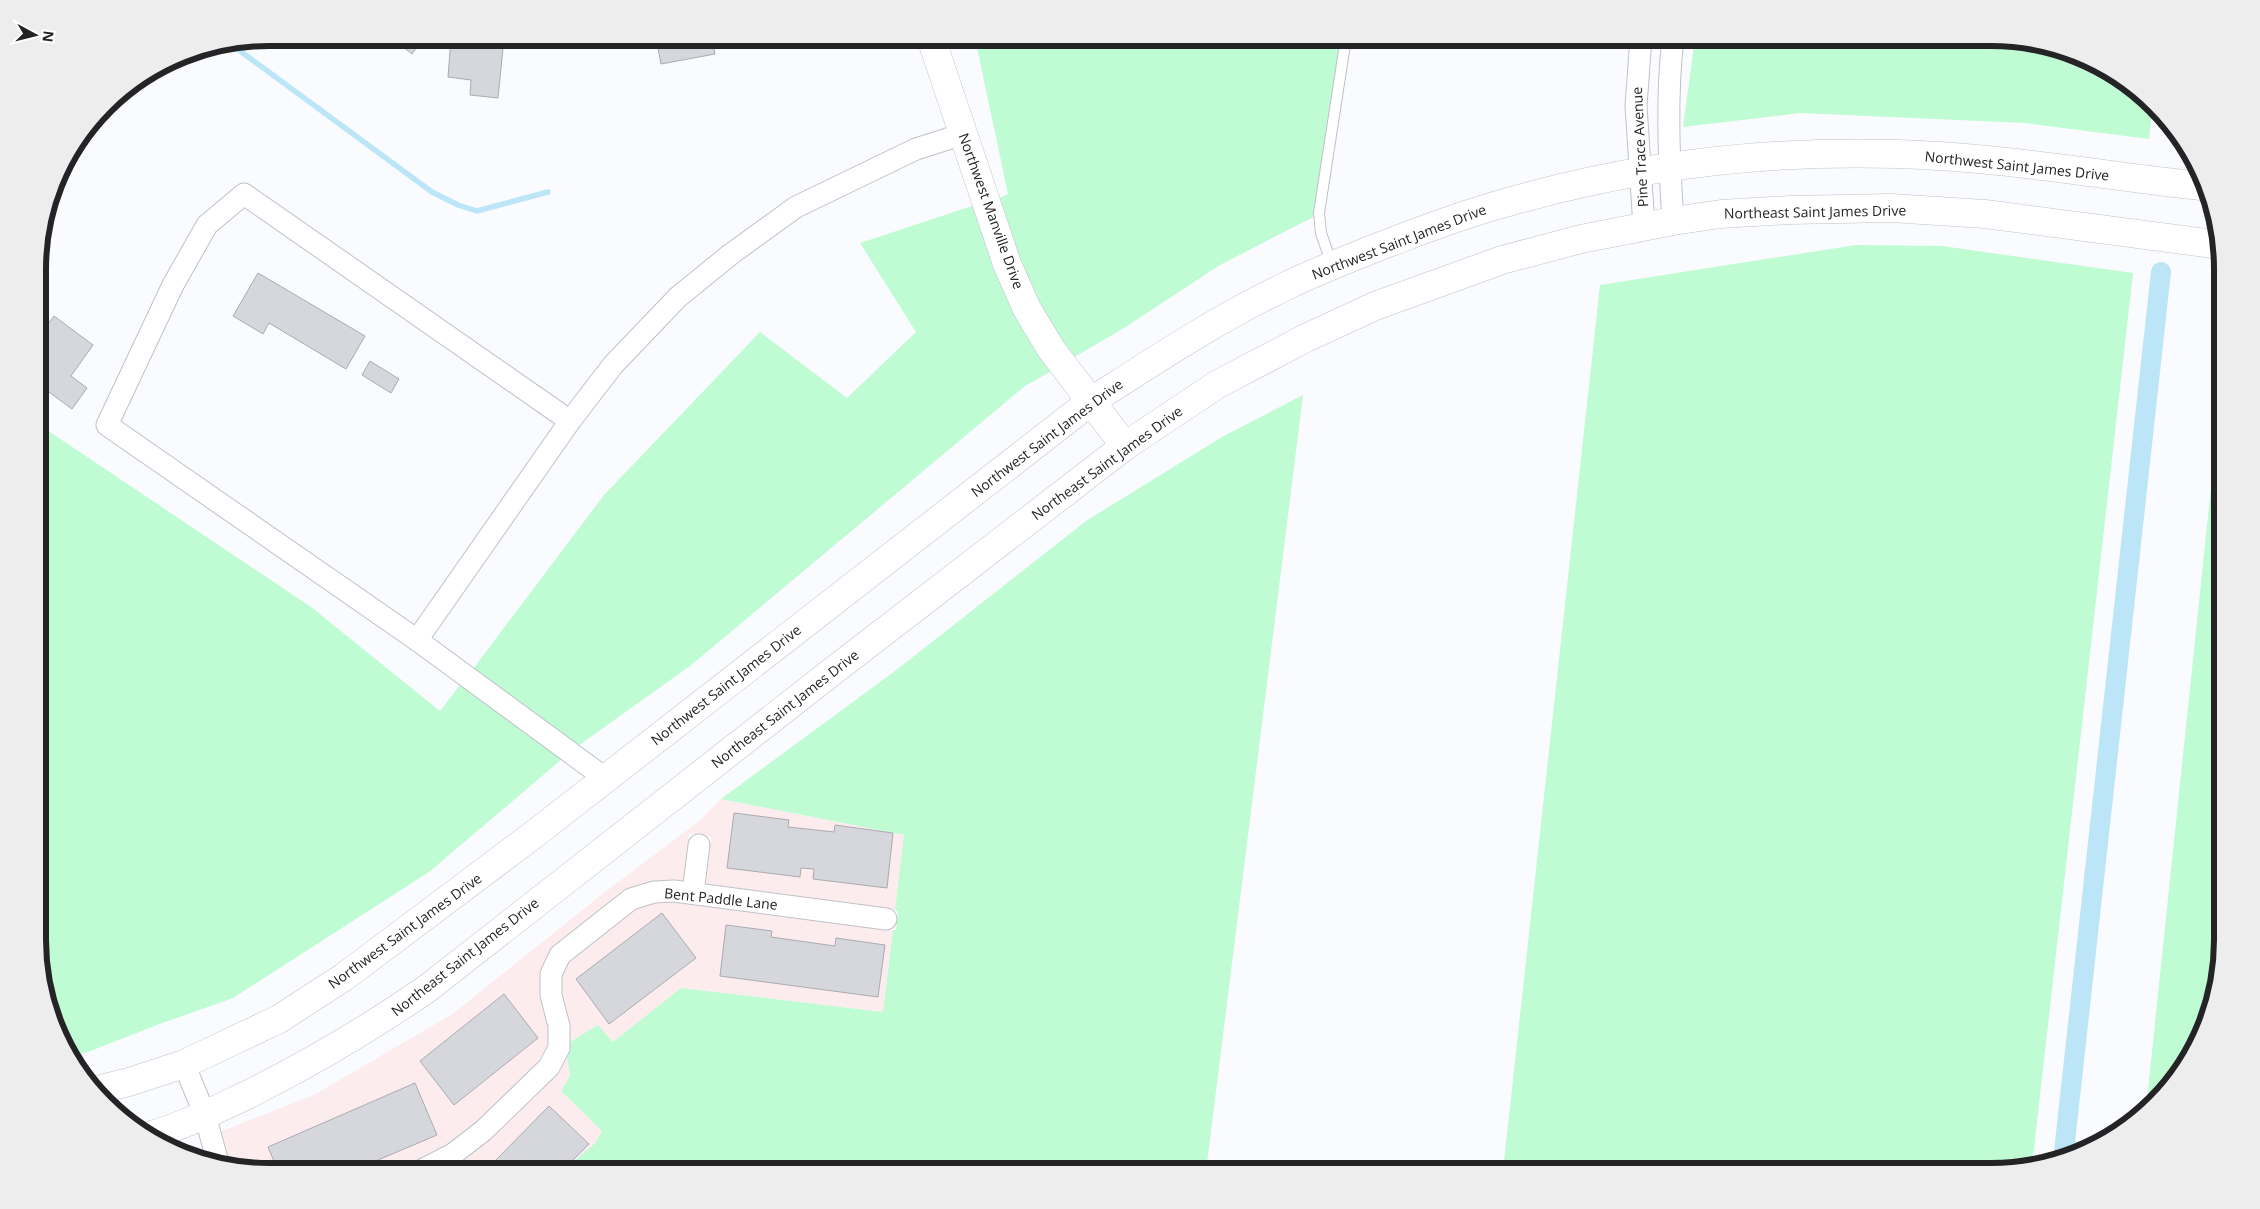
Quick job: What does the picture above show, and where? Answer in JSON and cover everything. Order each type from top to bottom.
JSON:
[{"type":"main road","name":"Northwest Manville Drive","points":[[934,46],[1007,264],[1027,309],[1050,349],[1125,446]]},
{"type":"main road","name":"Northwest Saint James Drive","points":[[103,1088],[184,1064],[279,1019],[344,977],[605,778],[1090,402],[1187,339],[1287,285],[1432,226],[1504,203],[1582,184],[1670,167],[1798,154],[1898,154],[1998,161],[2198,186]]},
{"type":"main road","name":"Northeast Saint James Drive","points":[[158,1133],[176,1128],[306,1066],[373,1026],[428,988],[833,671],[1125,446],[1218,384],[1306,338],[1375,306],[1502,260],[1581,239],[1673,220],[1721,214],[1790,210],[1891,208],[1984,214],[2212,244]]},
{"type":"street","name":"Pine Trace Avenue","points":[[1641,46],[1636,106],[1644,226]]},
{"type":"street","name":"Pine Trace Avenue","points":[[1672,46],[1669,71],[1670,167],[1673,220]]},
{"type":"street","points":[[417,640],[570,421],[613,365],[678,297],[731,254],[796,207],[916,149],[963,134]]},
{"type":"street","points":[[570,421],[244,194],[207,225],[173,285],[107,424],[417,640],[605,778]]},
{"type":"street","points":[[693,893],[699,845]]},
{"type":"street","name":"Bent Paddle Lane","points":[[436,1163],[453,1154],[483,1131],[549,1067],[559,1048],[559,1026],[551,994],[551,974],[560,956],[631,899],[654,892],[674,891],[886,919]]},
{"type":"street","points":[[184,1064],[204,1115],[216,1156]]},
{"type":"lane","points":[[1332,266],[1321,233],[1319,213],[1345,46]]},
{"type":"shaded area","points":[[721,799],[904,835],[895,910],[706,885],[711,837],[689,834],[684,882],[550,951],[540,974],[541,996],[548,1027],[548,1045],[539,1061],[475,1124],[447,1146],[414,1163],[270,1163],[228,1158],[220,1132],[314,1095],[451,1015],[605,892],[698,822]]},
{"type":"shaded area","points":[[674,901],[893,930],[883,1012],[681,988],[613,1042],[598,1025],[570,1042],[570,1024],[562,994],[562,977],[569,961],[637,908],[656,902]]},
{"type":"shaded area","points":[[567,1057],[570,1076],[561,1091],[602,1131],[595,1143],[572,1163],[459,1163],[491,1137],[557,1073]]},
{"type":"green space","points":[[977,46],[1346,46],[1325,211],[1220,265],[1124,328],[1071,359],[1037,305],[996,199],[1008,194]]},
{"type":"green space","points":[[1694,46],[1990,46],[2020,48],[2062,58],[2089,69],[2126,92],[2152,116],[2149,139],[2025,123],[1800,113],[1683,127]]},
{"type":"green space","points":[[68,173],[67,183],[54,211]]},
{"type":"green space","points":[[975,205],[1053,370],[1025,386],[690,666],[578,746],[473,669],[604,495],[760,332],[847,398],[916,332],[860,243]]},
{"type":"green space","points":[[1856,245],[1942,246],[2133,273],[2033,1158],[1990,1163],[1504,1163],[1600,285]]},
{"type":"green space","points":[[1303,395],[1207,1163],[572,1163],[595,1143],[602,1131],[561,1091],[570,1076],[567,1057],[570,1042],[598,1025],[613,1042],[681,988],[883,1012],[893,930],[896,930],[898,911],[895,910],[904,835],[721,799],[895,671],[1086,521],[1222,437]]},
{"type":"green space","points":[[46,429],[311,607],[440,711],[460,685],[562,759],[429,872],[233,998],[88,1052],[78,1054],[69,1038],[58,1011],[48,969],[46,939]]},
{"type":"green space","points":[[2214,459],[2214,939],[2212,969],[2202,1011],[2191,1038],[2168,1075],[2147,1098]]},
{"type":"building","points":[[402,46],[418,46],[412,54]]},
{"type":"building","points":[[450,46],[503,46],[498,98],[470,95],[471,80],[448,77]]},
{"type":"building","points":[[658,46],[714,46],[715,54],[661,64]]},
{"type":"building","points":[[258,273],[365,336],[346,369],[269,323],[263,334],[233,316]]},
{"type":"building","points":[[54,316],[93,345],[71,376],[87,388],[72,409],[46,390],[46,326]]},
{"type":"building","points":[[370,361],[399,379],[391,393],[362,375]]},
{"type":"building","points":[[734,813],[789,820],[788,827],[834,832],[835,825],[893,833],[887,888],[813,879],[814,869],[801,868],[800,877],[727,868]]},
{"type":"building","points":[[662,913],[696,958],[609,1024],[576,979]]},
{"type":"building","points":[[726,925],[772,931],[771,937],[835,946],[836,938],[885,945],[878,997],[720,976]]},
{"type":"building","points":[[504,994],[538,1038],[454,1105],[420,1061]]},
{"type":"building","points":[[415,1083],[437,1135],[371,1163],[275,1163],[268,1147]]},
{"type":"building","points":[[549,1106],[589,1144],[570,1163],[489,1163],[492,1160],[494,1162]]},
{"type":"waterway","points":[[237,49],[432,192],[458,205],[477,211],[548,192]]},
{"type":"waterway","points":[[2064,1150],[2161,272]]}]
